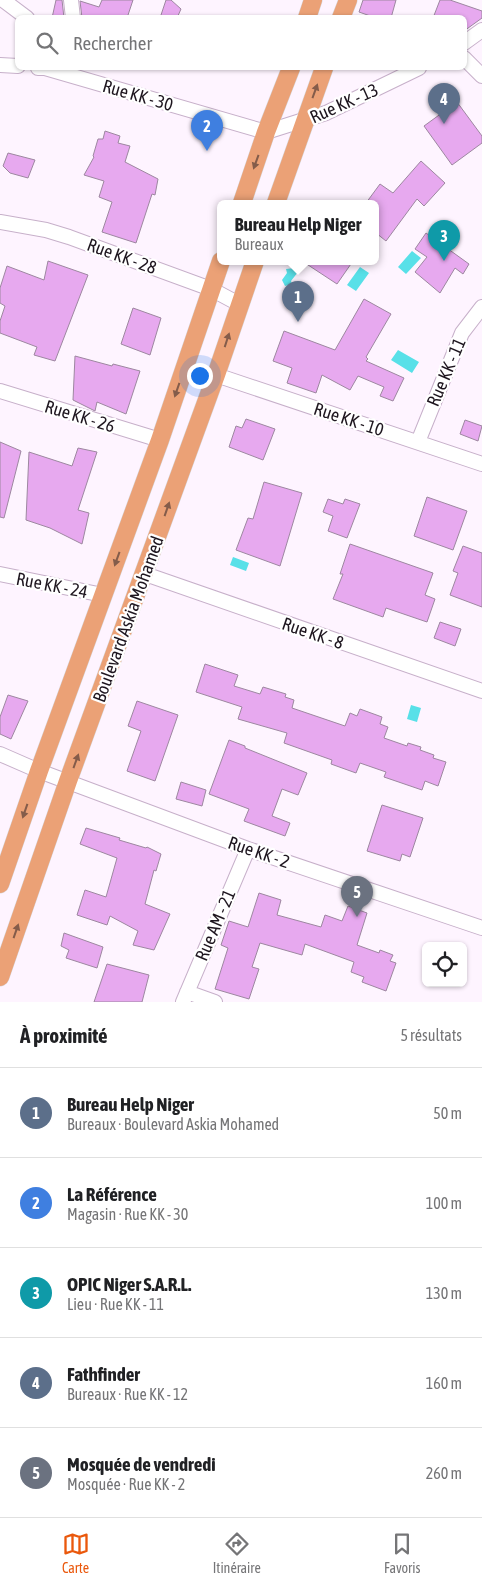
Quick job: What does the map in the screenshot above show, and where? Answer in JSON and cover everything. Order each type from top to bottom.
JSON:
[{"type":"main road","points":[[308,15],[313,0]]},
{"type":"main road","points":[[342,15],[348,0]]},
{"type":"main road","points":[[243,200],[266,132],[290,70]]},
{"type":"main road","points":[[277,200],[323,70]]},
{"type":"main road","name":"Boulevard Askia Mohamed","points":[[0,884],[39,771],[160,440],[220,265]]},
{"type":"main road","name":"Boulevard Askia Mohamed","points":[[0,977],[68,781],[145,574],[254,265]]},
{"type":"street","points":[[3,0],[23,15]]},
{"type":"street","points":[[71,0],[73,15]]},
{"type":"street","points":[[467,41],[482,30]]},
{"type":"street","points":[[467,61],[482,76]]},
{"type":"street","points":[[0,65],[15,66]]},
{"type":"street","name":"Rue KK - 30","points":[[52,70],[266,132]]},
{"type":"street","name":"Rue KK - 13","points":[[266,132],[326,113],[415,70]]},
{"type":"street","name":"Rue KK - 28","points":[[0,222],[39,228],[69,237],[211,289],[239,304]]},
{"type":"street","name":"Rue KK - 11","points":[[418,442],[462,333],[482,306]]},
{"type":"street","name":"Rue KK - 10","points":[[216,375],[482,464]]},
{"type":"street","name":"Rue KK - 26","points":[[0,391],[160,440]]},
{"type":"street","name":"Rue KK - 24","points":[[0,574],[103,595]]},
{"type":"street","name":"Rue KK - 8","points":[[145,574],[482,691]]},
{"type":"street","name":"Rue KK - 2","points":[[0,754],[39,771],[248,849],[482,928]]},
{"type":"street","name":"Rue AM - 21","points":[[185,997],[248,849]]},
{"type":"street","points":[[185,997],[215,1002]]},
{"type":"water","points":[[412,251],[421,258],[406,274],[398,267]]},
{"type":"water","points":[[360,267],[369,273],[356,291],[347,285]]},
{"type":"water","points":[[294,268],[298,272],[291,281],[292,284],[285,286],[282,280],[287,273],[286,269]]},
{"type":"water","points":[[398,350],[419,362],[412,373],[391,360]]},
{"type":"water","points":[[233,557],[249,563],[246,571],[230,565]]},
{"type":"water","points":[[411,705],[421,708],[417,722],[407,719]]},
{"type":"building","points":[[56,0],[62,0],[64,15],[53,15]]},
{"type":"building","points":[[102,0],[133,0],[128,15],[82,15],[80,1],[99,7]]},
{"type":"building","points":[[166,0],[171,0],[181,9],[178,15],[161,15]]},
{"type":"building","points":[[363,0],[396,0],[392,15],[368,15],[359,12]]},
{"type":"building","points":[[440,0],[450,0],[482,11],[482,18],[467,29],[467,15],[434,15]]},
{"type":"building","points":[[457,102],[482,136],[482,143],[452,165],[424,126]]},
{"type":"building","points":[[105,131],[120,136],[118,143],[130,146],[125,162],[158,179],[155,195],[152,194],[136,243],[102,232],[112,202],[99,197],[104,181],[84,175],[94,157],[98,139],[103,139]]},
{"type":"building","points":[[8,153],[35,160],[28,178],[10,173],[3,166]]},
{"type":"building","points":[[421,161],[445,183],[424,206],[417,199],[386,241],[379,235],[379,200],[368,200],[380,184],[393,193]]},
{"type":"building","points":[[426,233],[469,264],[463,274],[455,268],[440,293],[415,272],[427,257],[415,249]]},
{"type":"building","points":[[48,261],[88,275],[55,361],[34,355],[37,347],[0,333],[0,321],[5,306],[0,303],[0,288],[7,266],[44,280]]},
{"type":"building","points":[[308,265],[350,265],[337,284]]},
{"type":"building","points":[[364,299],[391,314],[366,357],[368,359],[366,361],[404,378],[393,401],[380,396],[384,387],[358,376],[350,390],[322,375],[316,393],[287,383],[292,368],[273,361],[284,331],[335,350]]},
{"type":"building","points":[[133,308],[161,318],[150,355],[121,344]]},
{"type":"building","points":[[75,356],[140,371],[126,414],[97,402],[95,411],[73,400]]},
{"type":"building","points":[[246,419],[275,429],[263,460],[229,447],[236,426],[242,428]]},
{"type":"building","points":[[465,420],[482,426],[478,441],[460,434]]},
{"type":"building","points":[[0,442],[21,451],[4,518],[0,517]]},
{"type":"building","points":[[78,448],[97,452],[78,510],[89,513],[82,544],[50,528],[26,520],[29,452],[72,466]]},
{"type":"building","points":[[264,482],[302,493],[280,566],[236,550],[248,518],[253,519]]},
{"type":"building","points":[[427,497],[467,511],[453,550],[414,536]]},
{"type":"building","points":[[328,499],[343,504],[345,499],[360,504],[347,538],[328,531],[333,516],[323,512]]},
{"type":"building","points":[[350,544],[433,573],[425,595],[435,599],[427,622],[386,608],[383,617],[333,599],[343,574],[340,574]]},
{"type":"building","points":[[463,546],[482,553],[482,607],[450,595],[458,573],[453,571]]},
{"type":"building","points":[[440,622],[461,629],[455,646],[434,638]]},
{"type":"building","points":[[205,664],[238,675],[234,686],[260,694],[263,687],[286,694],[285,697],[294,700],[292,708],[345,726],[350,713],[357,716],[360,709],[382,717],[380,724],[388,727],[384,738],[407,746],[408,743],[421,747],[420,750],[434,755],[433,758],[446,762],[438,786],[425,781],[422,790],[384,777],[386,772],[360,763],[356,773],[331,764],[332,760],[284,743],[287,733],[238,719],[242,707],[196,692]]},
{"type":"building","points":[[8,695],[28,701],[11,739],[0,734],[0,717]]},
{"type":"building","points":[[137,701],[178,715],[155,781],[127,771],[141,731],[128,726]]},
{"type":"building","points":[[229,740],[307,773],[298,795],[282,789],[272,816],[290,823],[285,836],[244,821],[249,809],[209,794]]},
{"type":"building","points":[[181,782],[206,790],[202,806],[176,799]]},
{"type":"building","points":[[382,805],[423,818],[410,857],[402,854],[400,861],[367,851]]},
{"type":"building","points":[[86,828],[120,838],[119,840],[147,847],[161,854],[156,871],[154,870],[145,904],[170,914],[154,950],[133,945],[138,931],[110,916],[107,925],[77,915],[85,890],[106,897],[117,858],[80,844]]},
{"type":"building","points":[[259,893],[281,900],[277,915],[321,927],[325,915],[342,921],[348,906],[367,913],[357,945],[379,953],[380,950],[393,955],[390,961],[396,963],[386,991],[362,982],[364,977],[351,972],[354,962],[305,944],[302,955],[260,943],[252,967],[259,969],[249,999],[215,989],[228,948],[221,945],[229,921],[248,927]]},
{"type":"building","points":[[64,933],[103,947],[97,968],[66,958],[69,950],[61,946]]},
{"type":"building","points":[[107,964],[149,975],[142,1002],[94,1002]]},
{"type":"place","name":"Fathfinder","points":[[444,124]]},
{"type":"place","name":"La Référence","points":[[207,151]]},
{"type":"place","name":"OPIC Niger S.A.R.L.","points":[[444,261]]},
{"type":"place","name":"Bureau Help Niger","points":[[298,322]]},
{"type":"place","name":"Mosquée de vendredi","points":[[357,917]]}]
